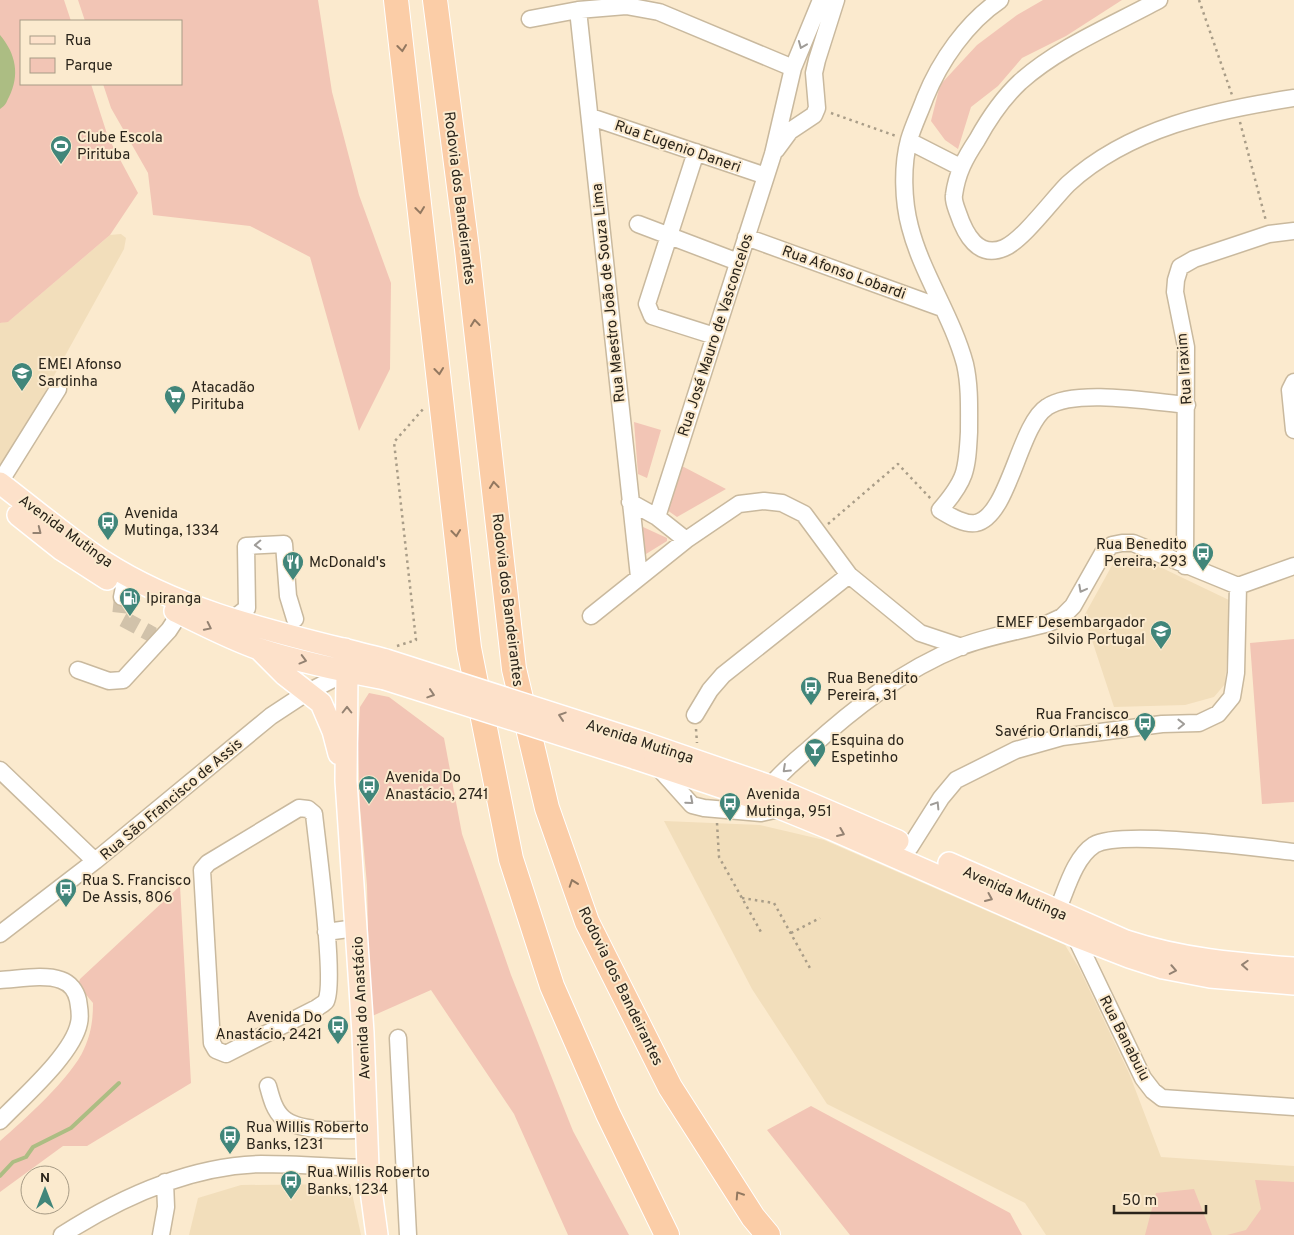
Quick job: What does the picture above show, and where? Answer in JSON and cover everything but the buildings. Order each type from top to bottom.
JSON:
[{"type":"highway","points":[[396,0],[469,648],[511,859],[552,986],[608,1114],[667,1235]]},
{"type":"highway","name":"Rodovia dos Bandeirantes","points":[[435,0],[467,249],[514,669],[547,808],[586,922],[670,1087],[753,1217],[768,1235]]},
{"type":"main road","name":"Avenida Mutinga","points":[[0,482],[104,561],[155,588],[233,619],[387,662],[638,750],[698,760],[769,798],[879,849],[1075,936],[1163,968],[1210,977],[1294,984]]},
{"type":"main road","name":"Avenida Mutinga","points":[[0,501],[62,550],[123,592],[177,612],[225,635],[259,649],[348,672],[387,662]]},
{"type":"main road","points":[[259,649],[273,638],[307,640]]},
{"type":"main road","name":"Avenida do Anastácio","points":[[259,649],[306,692],[322,703],[326,710],[346,781]]},
{"type":"main road","name":"Avenida do Anastácio","points":[[345,649],[348,672],[346,781],[356,928],[368,1168],[377,1235]]},
{"type":"main road","name":"Avenida Mutinga","points":[[638,750],[656,765],[769,798],[910,847],[1126,941],[1154,950],[1211,962],[1294,968]]},
{"type":"street","name":"Rua José Mauro de Vasconcelos","points":[[657,517],[774,154],[793,68],[821,0]]},
{"type":"street","points":[[817,108],[815,91],[817,60],[836,0]]},
{"type":"street","points":[[1000,0],[986,10],[956,43],[931,84],[909,141],[905,176],[910,227],[965,364],[969,391],[965,475],[961,485],[940,510],[959,520],[976,522],[987,516],[1000,499],[1033,426],[1045,408],[1060,401],[1085,398],[1111,398],[1187,405]]},
{"type":"street","points":[[1159,0],[1058,54],[1019,83],[986,125],[960,167],[954,197],[961,223],[970,241],[983,249],[993,251],[1005,248],[1016,241],[1069,184],[1104,157],[1162,128],[1236,107],[1294,98]]},
{"type":"street","points":[[530,19],[578,10],[626,6],[658,12],[793,68]]},
{"type":"street","name":"Rua Maestro João de Souza Lima","points":[[578,10],[639,577]]},
{"type":"street","points":[[788,86],[804,84],[815,91]]},
{"type":"street","points":[[783,108],[792,118],[806,120]]},
{"type":"street","name":"Rua José Mauro de Vasconcelos","points":[[774,154],[784,137],[795,126],[814,114],[817,108]]},
{"type":"street","name":"Rua Eugenio Daneri","points":[[591,117],[766,176]]},
{"type":"street","points":[[909,141],[960,167]]},
{"type":"street","points":[[696,152],[647,304],[652,316],[715,336]]},
{"type":"street","points":[[638,224],[738,262]]},
{"type":"street","points":[[1269,234],[1294,231]]},
{"type":"street","name":"Rua Iraxim","points":[[1185,566],[1186,347],[1175,292],[1176,280],[1180,268],[1194,259],[1269,234]]},
{"type":"street","name":"Rua Afonso Lobardi","points":[[746,237],[942,308]]},
{"type":"street","points":[[1294,382],[1290,390],[1294,430]]},
{"type":"street","points":[[0,482],[58,389]]},
{"type":"street","points":[[592,616],[686,540],[739,504],[764,501],[782,503],[804,514],[819,531],[850,574],[920,633],[962,647]]},
{"type":"street","points":[[630,502],[657,517],[686,540]]},
{"type":"street","points":[[769,798],[847,714],[926,664],[962,647],[1049,623],[1062,617],[1073,606],[1103,553],[1112,545],[1134,543],[1185,566],[1238,586],[1294,566]]},
{"type":"street","points":[[233,619],[247,608],[246,546],[284,544],[288,596],[295,619]]},
{"type":"street","points":[[695,714],[710,690],[723,676],[850,574]]},
{"type":"street","points":[[879,849],[910,847],[941,798],[956,780],[1016,750],[1062,737],[1162,724],[1199,723],[1218,714],[1232,697],[1236,673],[1238,586]]},
{"type":"street","points":[[160,628],[177,612]]},
{"type":"street","points":[[78,670],[109,681],[123,680],[169,630],[177,612]]},
{"type":"street","points":[[920,633],[926,664]]},
{"type":"street","name":"Rua São Francisco de Assis","points":[[0,934],[96,861],[271,716],[306,692],[348,672]]},
{"type":"street","points":[[0,770],[96,861]]},
{"type":"street","points":[[299,808],[308,809],[314,814],[326,932],[328,989],[326,1002],[226,1054],[216,1050],[212,1043],[202,878],[202,870],[208,863],[299,808]]},
{"type":"street","points":[[1057,911],[1082,856],[1094,845],[1110,840],[1174,840],[1294,852]]},
{"type":"street","name":"Rua Banabuiu","points":[[1057,911],[1075,936],[1143,1078],[1153,1091],[1162,1098],[1182,1101],[1294,1107]]},
{"type":"street","points":[[326,932],[356,928]]},
{"type":"street","points":[[0,980],[60,980],[70,984],[77,994],[80,1022],[72,1041],[49,1071],[0,1121]]},
{"type":"street","points":[[398,1038],[408,1235]]},
{"type":"street","points":[[268,1086],[275,1108],[283,1118],[293,1123],[339,1130],[367,1130]]},
{"type":"street","points":[[62,1235],[91,1216],[165,1182],[218,1168],[261,1164],[368,1168]]},
{"type":"street","points":[[161,1235],[166,1207],[165,1182]]},
{"type":"path","points":[[1200,0],[1236,107],[1269,234]]},
{"type":"path","points":[[817,108],[909,141]]},
{"type":"path","points":[[387,662],[416,640],[394,442],[440,389]]},
{"type":"path","points":[[819,531],[898,464],[940,510]]},
{"type":"path","points":[[695,714],[698,760]]},
{"type":"path","points":[[717,816],[719,856],[761,932]]},
{"type":"path","points":[[742,898],[774,903],[811,970]]},
{"type":"path","points":[[791,933],[820,918]]},
{"type":"shaded area","points":[[0,35],[13,57],[15,73],[9,97],[5,105],[0,109]]},
{"type":"shaded area","name":"EMEI Afonso Sardinha","points":[[121,234],[126,238],[124,249],[7,461],[0,465],[0,323],[9,321],[110,235]]},
{"type":"shaded area","name":"EMEF Desembargador Silvio Portugal","points":[[1135,555],[1231,601],[1225,684],[1214,697],[1185,705],[1114,707],[1084,616],[1115,560]]},
{"type":"shaded area","points":[[664,821],[760,825],[824,840],[1065,945],[1079,968],[1129,1073],[1161,1157],[1294,1166],[1294,1235],[1046,1235],[1025,1203],[827,1104],[752,989]]},
{"type":"shaded area","points":[[350,1184],[361,1235],[189,1235],[198,1198],[241,1185]]},
{"type":"green space","name":"Clube Escola Pirituba","points":[[0,0],[64,0],[71,20],[20,20],[20,85],[91,85],[108,137],[138,193],[110,235],[8,322],[0,323]]},
{"type":"green space","points":[[78,0],[318,0],[332,92],[359,195],[391,283],[390,369],[359,431],[310,257],[250,226],[153,215],[148,173],[111,108],[103,85],[182,85],[182,20],[85,20]]},
{"type":"green space","points":[[1043,0],[1122,0],[1066,36],[1022,58],[998,86],[971,107],[958,149],[945,140],[931,121],[940,85],[977,45],[1017,15]]},
{"type":"green space","points":[[634,422],[661,430],[647,478],[638,474]]},
{"type":"green space","points":[[680,465],[726,489],[677,517],[667,510]]},
{"type":"green space","points":[[643,527],[667,538],[667,541],[646,554],[642,551],[640,530]]},
{"type":"green space","points":[[1294,639],[1294,802],[1262,804],[1250,643]]},
{"type":"green space","points":[[369,693],[389,697],[444,738],[462,834],[511,975],[573,1131],[629,1235],[568,1235],[514,1114],[431,990],[370,1017],[367,885],[360,807],[358,743],[360,707]]},
{"type":"green space","points":[[180,886],[191,1083],[87,1146],[63,1146],[37,1165],[20,1165],[20,1177],[0,1192],[0,1141],[58,1085],[78,1060],[84,1049],[91,1027],[93,1003],[78,985],[80,979]]},
{"type":"green space","points":[[811,1106],[1010,1213],[1022,1235],[850,1235],[767,1130]]},
{"type":"green space","points":[[1255,1180],[1294,1182],[1294,1235],[1227,1235],[1246,1230],[1261,1209]]},
{"type":"green space","points":[[1194,1189],[1212,1235],[1145,1235],[1156,1193]]},
{"type":"waterway","points":[[0,1176],[13,1162],[26,1157],[33,1147],[71,1128],[119,1083]]},
{"type":"tunnel","points":[[122,597],[120,617],[153,635],[160,628]]},
{"type":"place","name":"Clube Escola Pirituba","points":[[61,165]]},
{"type":"place","name":"EMEI Afonso Sardinha","points":[[22,392]]},
{"type":"place","name":"Atacadão Pirituba","points":[[175,415]]},
{"type":"place","name":"Avenida Mutinga, 1334","points":[[108,541]]},
{"type":"place","name":"Rua Benedito Pereira, 293","points":[[1203,572]]},
{"type":"place","name":"McDonald's","points":[[293,581]]},
{"type":"place","name":"Ipiranga","points":[[130,617]]},
{"type":"place","name":"EMEF Desembargador Silvio Portugal","points":[[1161,650]]},
{"type":"place","name":"Rua Benedito Pereira, 31","points":[[811,706]]},
{"type":"place","name":"Rua Francisco Savério Orlandi, 148","points":[[1145,742]]},
{"type":"place","name":"Esquina do Espetinho","points":[[815,768]]},
{"type":"place","name":"Avenida Do Anastácio, 2741","points":[[369,805]]},
{"type":"place","name":"Avenida Mutinga, 951","points":[[730,822]]},
{"type":"place","name":"Rua S. Francisco De Assis, 806","points":[[66,908]]},
{"type":"place","name":"Avenida Do Anastácio, 2421","points":[[338,1045]]},
{"type":"place","name":"Rua Willis Roberto Banks, 1231","points":[[230,1155]]},
{"type":"place","name":"Rua Willis Roberto Banks, 1234","points":[[291,1200]]}]
